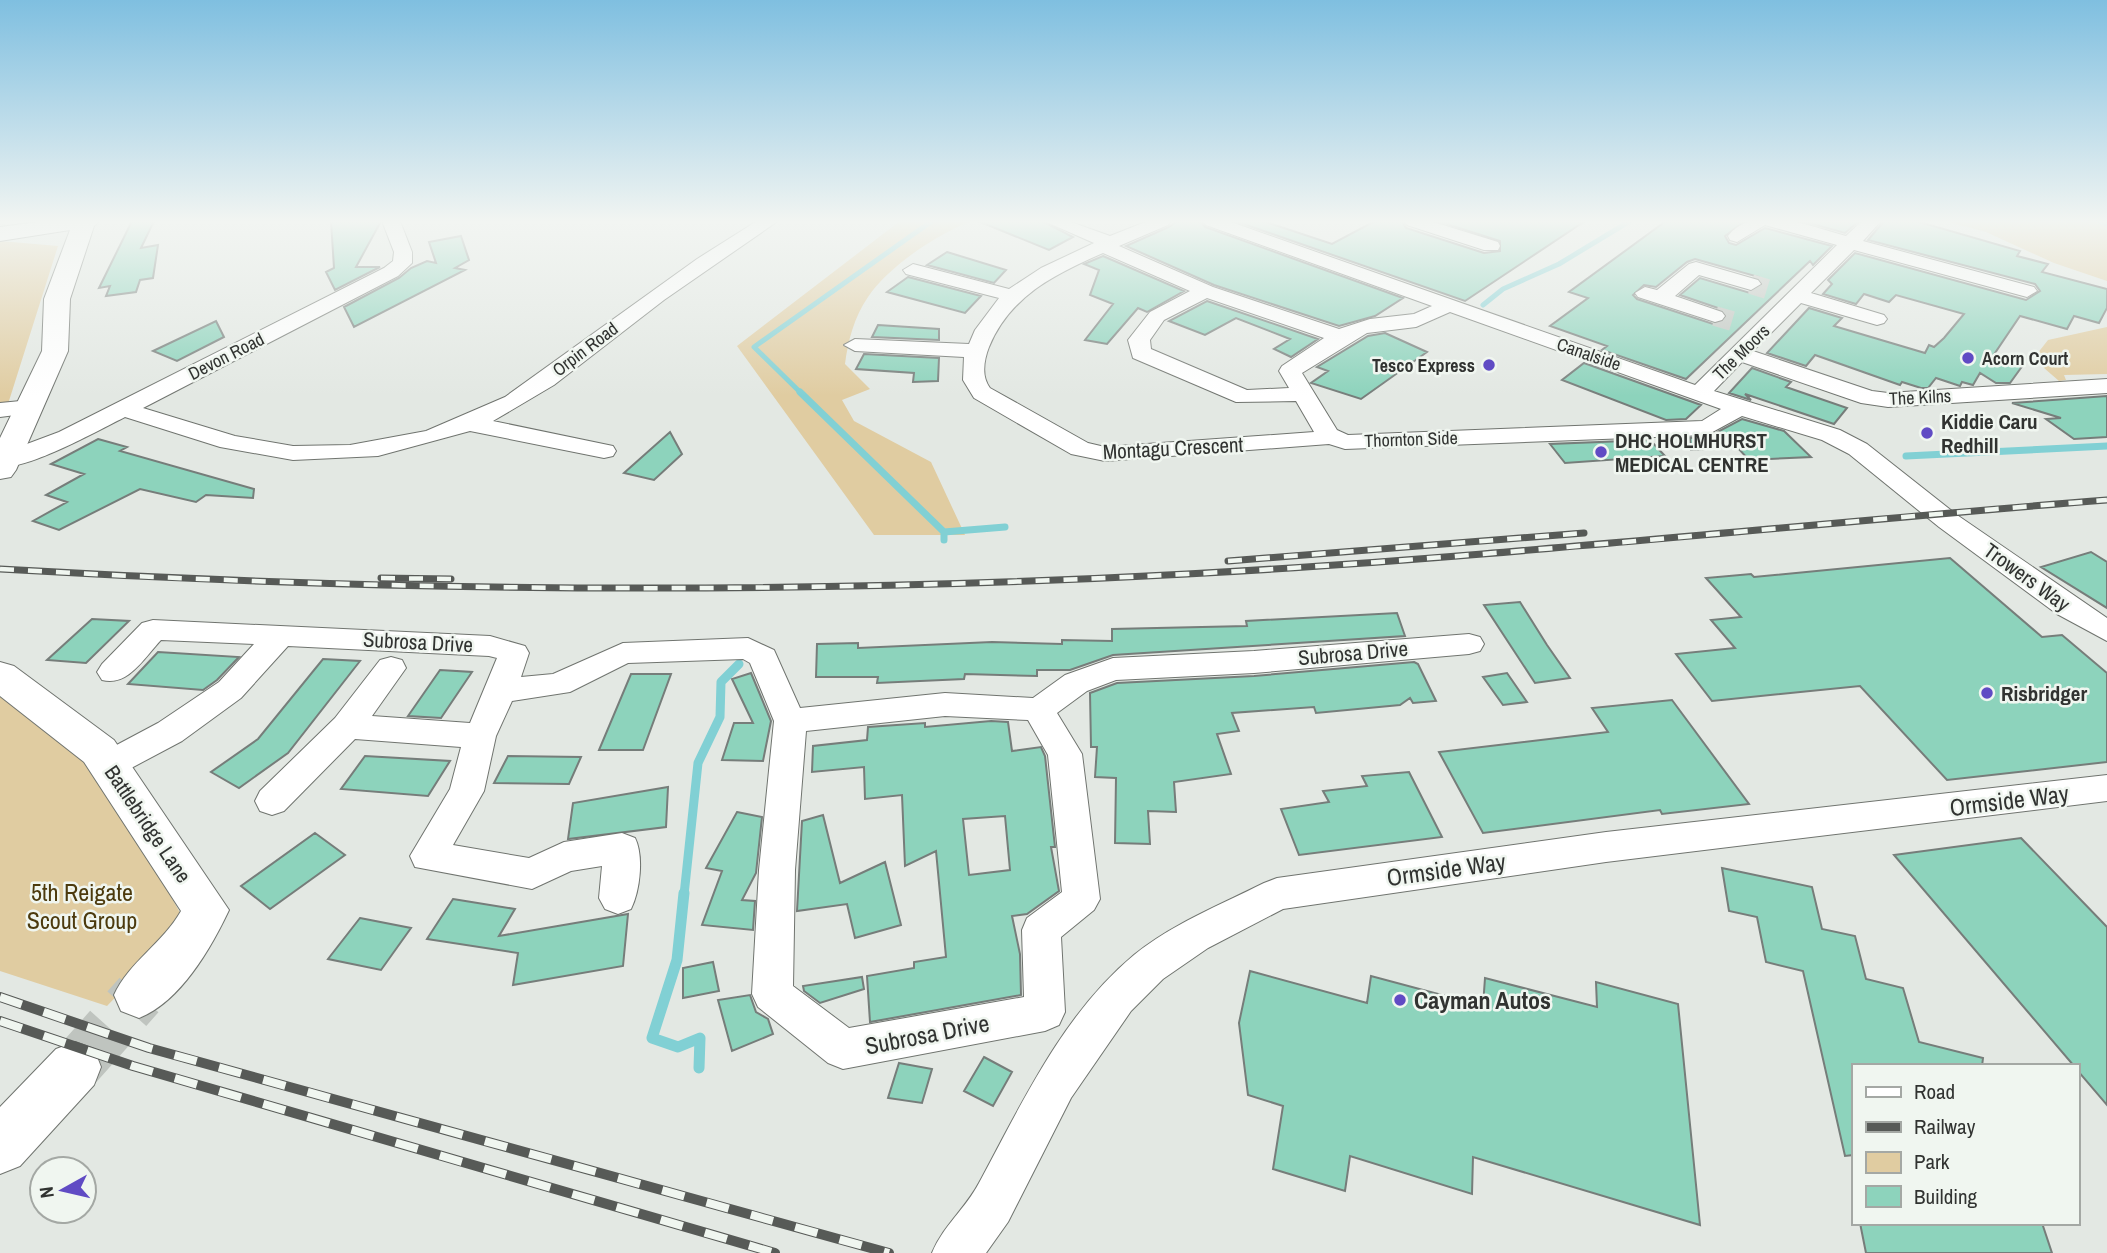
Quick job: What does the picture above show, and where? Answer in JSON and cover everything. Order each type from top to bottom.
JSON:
[{"type":"street","points":[[3,465],[55,351],[57,299],[64,279]]},
{"type":"street","name":"Devon Road","points":[[3,465],[68,437],[376,279]]},
{"type":"street","name":"Orpin Road","points":[[123,409],[225,440],[290,453],[335,454],[372,450],[440,434],[513,402],[680,279]]},
{"type":"street","points":[[949,279],[1009,295]]},
{"type":"street","points":[[855,345],[975,356],[983,331],[1009,295],[1033,279]]},
{"type":"street","points":[[1181,279],[1206,291],[1341,337]]},
{"type":"street","name":"Canalside","points":[[1377,279],[1739,408],[1831,435],[1858,449],[1948,520]]},
{"type":"street","points":[[1677,279],[1651,295],[1715,316]]},
{"type":"street","points":[[1735,279],[1751,284]]},
{"type":"street","name":"The Moors","points":[[1699,393],[1763,331],[1791,295],[1809,279]]},
{"type":"street","points":[[1988,279],[2027,290]]},
{"type":"street","points":[[1206,291],[1157,316],[1142,337],[1141,353],[1236,395],[1254,397],[1304,394]]},
{"type":"street","points":[[1791,295],[1877,319]]},
{"type":"street","points":[[1328,435],[1290,371],[1341,337],[1369,325],[1425,321],[1446,306]]},
{"type":"street","points":[[1742,324],[1763,331]]},
{"type":"street","points":[[1142,337],[1168,337]]},
{"type":"street","name":"The Kilns","points":[[1740,354],[1869,398],[1888,400],[2107,386]]},
{"type":"street","name":"Montagu Crescent","points":[[975,356],[976,387],[989,399],[1092,452],[1105,454],[1321,439],[1328,435]]},
{"type":"street","points":[[0,411],[31,407]]},
{"type":"street","name":"Thornton Side","points":[[1328,435],[1345,442],[1401,441],[1707,428],[1739,408]]},
{"type":"street","points":[[466,423],[604,451]]},
{"type":"street","name":"Trowers Way","points":[[1948,520],[2067,607],[2107,631]]},
{"type":"street","name":"Subrosa Drive","points":[[113,672],[153,630],[490,646],[514,653],[501,691],[480,736],[467,791],[428,856],[532,874],[564,857],[622,848],[618,898]]},
{"type":"street","points":[[108,765],[170,732],[230,690],[280,635]]},
{"type":"street","name":"Subrosa Drive","points":[[501,691],[559,684],[623,653],[748,648],[763,657],[790,721],[776,870],[777,923],[772,994],[843,1049],[1045,1012],[1041,930],[1081,899],[1065,754],[1038,710],[1076,682],[1113,669],[1254,662],[1469,644]]},
{"type":"street","points":[[272,801],[347,726],[391,668]]},
{"type":"street","name":"Battlebridge Lane","points":[[0,676],[99,751],[206,910],[190,940],[139,995]]},
{"type":"street","points":[[790,721],[895,707],[997,703],[1038,710]]},
{"type":"street","points":[[347,726],[480,736]]},
{"type":"street","name":"Ormside Way","points":[[956,1253],[992,1206],[1056,1083],[1117,998],[1149,967],[1194,936],[1277,894],[1606,847],[2107,788]]},
{"type":"street","points":[[0,1146],[75,1067]]},
{"type":"green space","points":[[0,279],[47,279],[8,404],[0,405]]},
{"type":"green space","points":[[824,279],[883,279],[859,313],[852,329],[845,364],[870,389],[842,400],[854,421],[931,462],[965,535],[874,535],[737,346]]},
{"type":"green space","points":[[2107,327],[2107,374],[2064,375],[2066,380],[2059,381],[2044,368],[2037,354],[2048,340]]},
{"type":"green space","name":"5th Reigate Scout Group","points":[[0,685],[108,780],[186,924],[107,1006],[0,971]]},
{"type":"building","points":[[103,279],[143,279],[140,280],[136,292],[106,296],[110,286],[99,288]]},
{"type":"building","points":[[330,279],[356,279],[335,290]]},
{"type":"building","points":[[396,279],[447,279],[354,327],[344,307]]},
{"type":"building","points":[[905,279],[918,279],[981,296],[965,313],[887,292]]},
{"type":"building","points":[[1096,279],[1157,279],[1184,291],[1147,312],[1138,308],[1107,344],[1085,340],[1113,304],[1090,295]]},
{"type":"building","points":[[1202,279],[1351,279],[1403,298],[1375,316],[1339,326]]},
{"type":"building","points":[[1403,279],[1497,279],[1465,301]]},
{"type":"building","points":[[1586,279],[1665,279],[1656,287],[1644,285],[1633,295],[1637,299],[1716,325],[1727,318],[1724,310],[1680,295],[1698,279],[1750,293],[1764,284],[1761,279],[1791,279],[1686,379],[1602,350],[1607,346],[1550,326],[1588,298],[1569,292]]},
{"type":"building","points":[[1829,279],[1951,279],[2026,300],[2040,291],[2035,284],[2018,279],[2071,279],[2107,289],[2107,308],[2099,323],[2074,316],[2067,329],[2020,316],[1993,356],[2023,365],[2010,383],[1996,383],[1980,373],[1973,385],[1962,382],[1960,386],[1936,378],[1928,388],[1921,388],[1902,382],[1900,385],[1815,355],[1806,366],[1767,353],[1809,308],[1842,318],[1834,326],[1925,353],[1929,345],[1934,347],[1944,338],[1964,314],[1896,295],[1889,302],[1864,294],[1856,304],[1823,294],[1832,284]]},
{"type":"building","points":[[1207,301],[1318,339],[1291,357],[1274,349],[1290,339],[1236,318],[1205,335],[1169,321]]},
{"type":"building","points":[[216,321],[224,337],[177,361],[153,351]]},
{"type":"building","points":[[878,325],[939,329],[939,340],[872,337]]},
{"type":"building","points":[[1385,333],[1427,352],[1361,399],[1311,383],[1328,371],[1317,367],[1368,336]]},
{"type":"building","points":[[864,354],[939,358],[938,381],[913,382],[914,373],[856,369]]},
{"type":"building","points":[[1584,363],[1701,405],[1686,419],[1666,420],[1562,380]]},
{"type":"building","points":[[1752,368],[1791,382],[1786,387],[1847,408],[1834,424],[1745,394],[1751,400],[1729,393]]},
{"type":"building","points":[[2107,396],[2107,437],[2074,439],[2046,419],[2061,418],[2012,403]]},
{"type":"building","points":[[1742,419],[1784,431],[1811,457],[1749,460],[1737,447],[1691,450],[1690,438],[1708,437]]},
{"type":"building","points":[[670,432],[682,454],[654,480],[624,473]]},
{"type":"building","points":[[98,439],[127,447],[120,451],[254,489],[253,498],[206,495],[196,502],[140,489],[59,530],[33,521],[67,502],[46,495],[84,474],[51,464]]},
{"type":"building","name":"DHC HOLMHURST MEDICAL CENTRE","points":[[1650,440],[1665,456],[1565,463],[1550,444]]},
{"type":"building","points":[[2091,552],[2107,562],[2107,608],[2041,567]]},
{"type":"building","name":"Risbridger","points":[[1950,558],[2042,637],[2062,635],[2107,673],[2107,762],[1947,780],[1860,686],[1712,701],[1676,654],[1735,648],[1711,620],[1741,617],[1706,578],[1751,574],[1754,577]]},
{"type":"building","points":[[1520,602],[1570,678],[1535,683],[1484,605]]},
{"type":"building","points":[[1397,613],[1405,636],[1113,655],[1070,670],[1037,670],[1037,676],[965,674],[964,679],[877,683],[878,677],[816,677],[817,644],[858,643],[858,648],[992,642],[1062,644],[1062,640],[1112,641],[1112,629],[1247,626],[1246,621]]},
{"type":"building","points":[[92,619],[129,621],[86,663],[47,660]]},
{"type":"building","points":[[158,652],[239,657],[203,690],[128,684]]},
{"type":"building","points":[[323,659],[360,661],[288,753],[239,788],[211,772],[258,739]]},
{"type":"building","points":[[1414,662],[1418,664],[1436,701],[1413,703],[1410,698],[1400,705],[1316,713],[1314,707],[1232,713],[1239,731],[1217,734],[1231,774],[1174,782],[1176,812],[1148,811],[1150,844],[1115,843],[1116,778],[1095,777],[1097,747],[1091,747],[1090,693],[1117,683],[1254,676]]},
{"type":"building","points":[[440,670],[472,672],[441,718],[408,716]]},
{"type":"building","points":[[751,673],[771,721],[763,761],[722,760],[734,723],[753,723],[732,679]]},
{"type":"building","points":[[1507,673],[1527,702],[1503,705],[1483,677]]},
{"type":"building","points":[[631,674],[671,674],[643,750],[599,750]]},
{"type":"building","points":[[1672,700],[1749,804],[1662,814],[1660,810],[1483,833],[1439,752],[1608,732],[1592,708]]},
{"type":"building","points":[[1008,722],[1012,751],[1041,747],[1045,756],[1055,847],[1051,847],[1059,891],[1027,914],[1012,916],[1020,954],[1021,995],[870,1022],[867,976],[914,968],[914,962],[946,957],[936,851],[905,866],[902,795],[865,799],[864,767],[812,772],[813,746],[867,740],[868,727],[925,723],[925,727]],"holes":[[[1005,816],[1010,870],[969,875],[963,819]]]},
{"type":"building","points":[[365,756],[450,761],[428,796],[341,789]]},
{"type":"building","points":[[508,756],[581,757],[569,784],[494,783]]},
{"type":"building","points":[[1409,772],[1442,837],[1299,855],[1281,809],[1329,802],[1323,791],[1367,786],[1362,776]]},
{"type":"building","points":[[668,787],[666,827],[568,839],[573,803]]},
{"type":"building","points":[[737,812],[762,817],[756,873],[742,900],[755,901],[753,930],[702,925],[722,871],[706,868]]},
{"type":"building","points":[[823,815],[840,883],[885,862],[901,925],[855,938],[847,904],[797,911],[802,821]]},
{"type":"building","points":[[315,833],[345,855],[270,909],[241,886]]},
{"type":"building","points":[[2021,838],[2107,927],[2107,1105],[2079,1072],[2079,1064],[2072,1064],[1894,855]]},
{"type":"building","points":[[1722,868],[1812,887],[1822,929],[1855,936],[1866,979],[1903,988],[1919,1042],[1983,1058],[1982,1064],[1852,1064],[1852,1155],[1845,1156],[1803,971],[1766,962],[1757,917],[1729,911]]},
{"type":"building","points":[[453,899],[515,909],[499,936],[628,914],[623,966],[513,985],[518,953],[427,939]]},
{"type":"building","points":[[360,918],[411,928],[381,970],[328,959]]},
{"type":"building","points":[[713,962],[719,991],[683,998],[683,968]]},
{"type":"building","points":[[1250,971],[1367,1003],[1371,976],[1483,1006],[1485,978],[1597,1007],[1596,982],[1678,1004],[1700,1225],[1473,1157],[1472,1194],[1350,1156],[1345,1191],[1273,1169],[1283,1106],[1248,1095],[1239,1023]]},
{"type":"building","points":[[862,977],[864,989],[820,1003],[804,991],[803,986]]},
{"type":"building","points":[[750,995],[756,1012],[768,1019],[773,1034],[732,1051],[718,1000]]},
{"type":"building","points":[[984,1057],[1012,1072],[993,1106],[964,1091]]},
{"type":"building","points":[[899,1063],[932,1069],[922,1103],[888,1098]]},
{"type":"building","points":[[1860,1225],[2043,1225],[2052,1253],[1866,1253]]},
{"type":"waterway","points":[[802,394],[754,347],[849,279]]},
{"type":"waterway","points":[[1483,305],[1503,289],[1524,279]]},
{"type":"waterway","points":[[800,392],[944,532]]},
{"type":"waterway","points":[[1906,456],[2107,446]]},
{"type":"waterway","points":[[944,532],[1005,527]]},
{"type":"waterway","points":[[944,532],[944,540]]},
{"type":"waterway","points":[[684,895],[698,763],[720,717],[721,682],[739,664]]},
{"type":"waterway","points":[[684,893],[677,960],[652,1038],[678,1047],[700,1038],[699,1068]]},
{"type":"tunnel","points":[[1751,284],[1767,289]]},
{"type":"tunnel","points":[[1715,316],[1732,321]]},
{"type":"tunnel","points":[[75,1067],[139,995]]},
{"type":"railway","points":[[0,569],[297,582],[594,588],[742,588],[1039,581],[1417,559],[2107,500]]},
{"type":"railway","points":[[1228,561],[1584,533]]},
{"type":"railway","points":[[381,578],[451,579]]},
{"type":"railway","points":[[0,997],[149,1048],[889,1253]]},
{"type":"railway","points":[[0,1021],[133,1066],[775,1253]]},
{"type":"place","name":"Acorn Court","points":[[1968,358]]},
{"type":"place","name":"Tesco Express","points":[[1489,365]]},
{"type":"place","name":"Kiddie Caru Redhill","points":[[1927,433]]},
{"type":"place","name":"DHC HOLMHURST MEDICAL CENTRE","points":[[1601,452]]},
{"type":"place","name":"Risbridger","points":[[1987,693]]},
{"type":"place","name":"Cayman Autos","points":[[1400,1000]]}]
